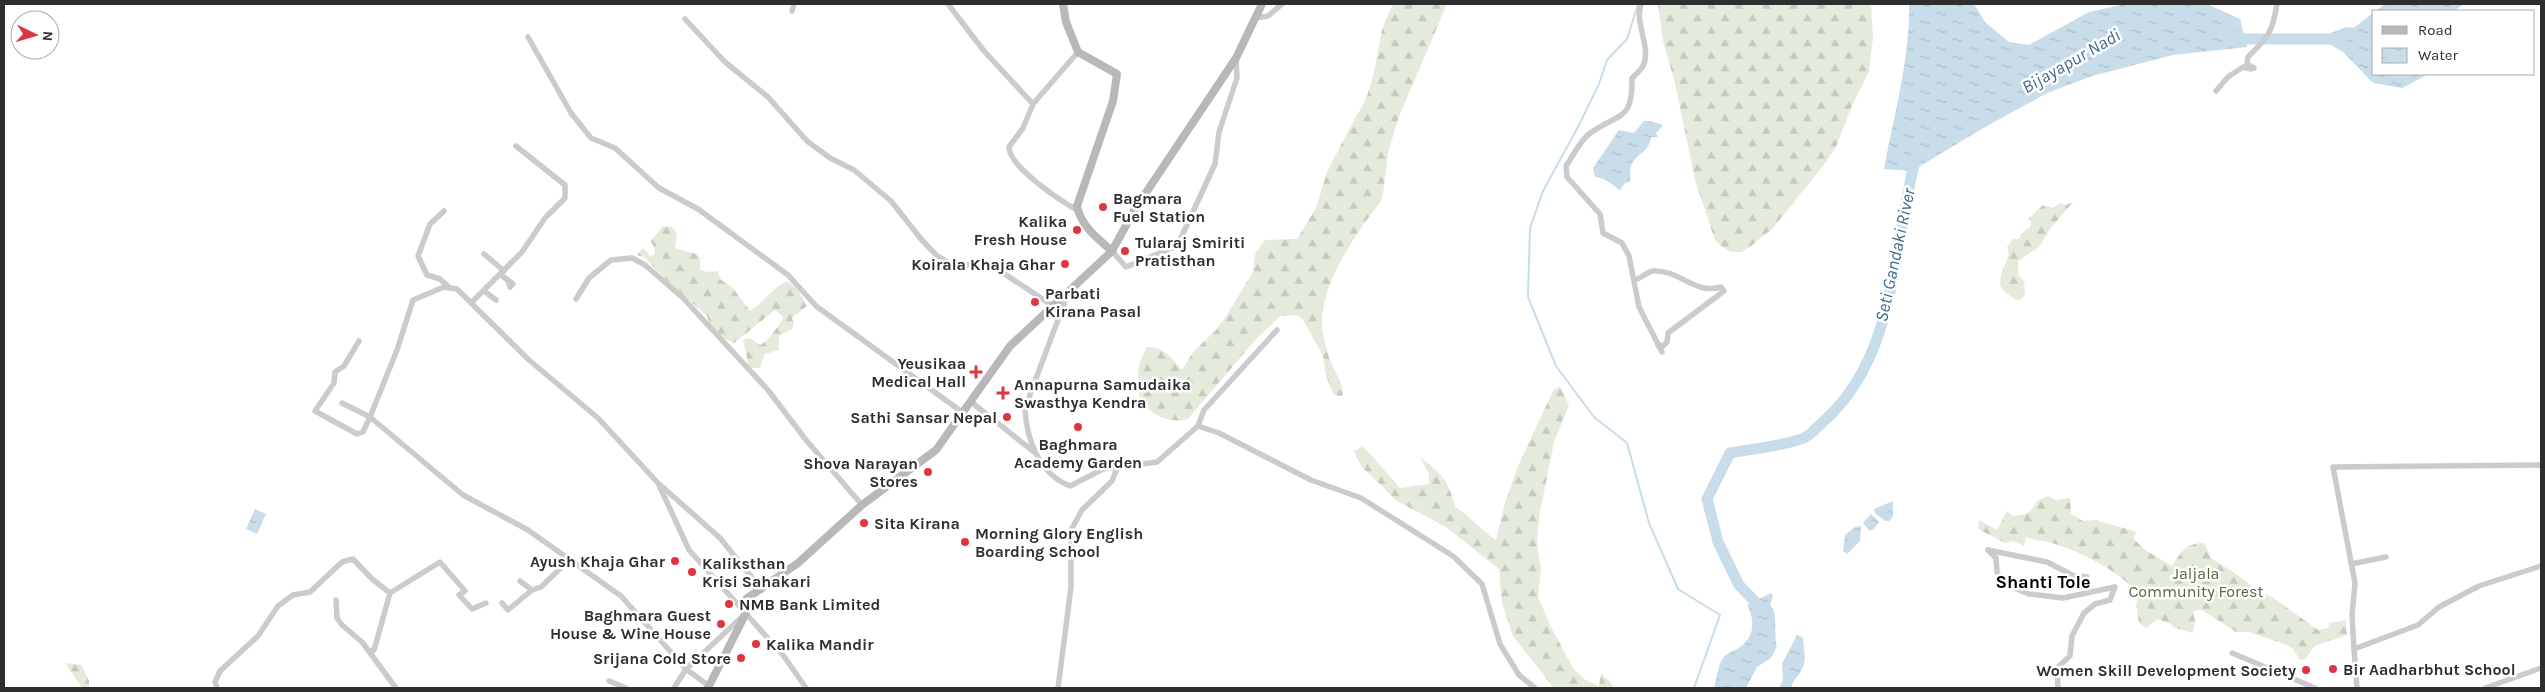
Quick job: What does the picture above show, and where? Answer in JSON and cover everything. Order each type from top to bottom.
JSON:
[{"type":"main road","points":[[1063,4],[1066,22],[1078,52],[1114,71],[1117,79],[1113,101],[1077,202],[1077,210],[1089,230],[1112,251]]},
{"type":"main road","points":[[708,687],[746,613],[743,605],[744,602],[798,564],[862,505],[936,450],[1010,346],[1112,251],[1135,209],[1236,58],[1262,4]]},
{"type":"street","points":[[792,11],[794,4]]},
{"type":"street","points":[[948,4],[984,51],[1033,104]]},
{"type":"street","points":[[1256,18],[1268,16],[1282,4]]},
{"type":"street","points":[[1641,4],[1643,66],[1632,78],[1632,100],[1626,112],[1588,135],[1566,166],[1567,177],[1600,214],[1603,233],[1622,243],[1629,256],[1639,307],[1662,352]]},
{"type":"street","points":[[2216,90],[2235,71],[2243,67],[2254,68],[2247,64],[2248,57],[2260,47],[2270,33],[2277,4]]},
{"type":"street","points":[[685,18],[725,62],[768,97],[807,141],[830,158],[854,170],[891,201],[936,255],[956,267],[974,264],[994,267],[1053,306]]},
{"type":"street","points":[[528,37],[571,113],[591,138],[615,148],[659,188],[698,209],[788,275],[816,306],[962,412]]},
{"type":"street","points":[[1077,210],[1039,185],[1010,155],[1009,147],[1023,128],[1033,104],[1078,52]]},
{"type":"street","points":[[1112,251],[1126,267],[1172,248],[1180,240],[1215,164],[1218,132],[1237,78],[1236,58]]},
{"type":"street","points":[[471,303],[522,252],[545,218],[565,198],[564,185],[516,146]]},
{"type":"street","points":[[444,210],[430,224],[418,256],[427,275],[440,278],[450,288]]},
{"type":"street","points":[[484,254],[508,280]]},
{"type":"street","points":[[576,299],[589,278],[611,260],[632,258],[645,264],[683,298],[768,390],[806,440],[862,505]]},
{"type":"street","points":[[1635,280],[1651,271],[1670,274],[1710,290],[1722,287],[1724,291],[1668,333],[1663,346],[1658,345]]},
{"type":"street","points":[[359,341],[344,366],[335,372],[334,383],[316,411],[356,434],[363,432],[370,417],[397,350],[413,300],[444,287],[457,289],[529,360],[598,418],[658,483],[720,538],[762,590]]},
{"type":"street","points":[[484,291],[496,300]]},
{"type":"street","points":[[1034,452],[1025,422],[1025,408],[1069,291]]},
{"type":"street","points":[[970,401],[1034,452],[1060,482],[1070,486],[1103,469],[1157,462],[1198,426],[1204,410],[1277,330]]},
{"type":"street","points":[[342,403],[370,417],[463,495],[528,530],[621,596],[686,669],[708,687]]},
{"type":"street","points":[[1198,426],[1219,433],[1311,480],[1361,498],[1452,556],[1482,584],[1500,644],[1519,675],[1535,688]]},
{"type":"street","points":[[2357,688],[2352,615],[2355,583],[2333,467],[2541,465]]},
{"type":"street","points":[[1058,688],[1071,587],[1071,530],[1082,510],[1112,481],[1118,466]]},
{"type":"street","points":[[658,483],[689,550],[783,655],[806,688]]},
{"type":"street","points":[[2058,688],[2057,668],[2070,656],[2072,636],[2084,613],[2095,604],[2110,600],[2115,587],[2062,598],[2029,594],[2004,584],[1997,572],[1996,558],[1988,550],[2047,562],[2074,576],[2087,577]]},
{"type":"street","points":[[2351,564],[2386,557]]},
{"type":"street","points":[[216,688],[215,682],[220,671],[258,636],[278,606],[293,596],[310,592],[342,562],[353,559],[372,579],[390,593]]},
{"type":"street","points":[[502,603],[508,610],[532,590],[541,587],[568,560]]},
{"type":"street","points":[[369,651],[374,650],[390,593],[440,562],[465,591],[459,595],[472,609],[486,603]]},
{"type":"street","points":[[2354,649],[2418,625],[2438,607],[2480,586],[2541,566]]},
{"type":"street","points":[[520,581],[532,590]]},
{"type":"street","points":[[336,600],[337,618],[369,651],[396,688]]},
{"type":"street","points":[[674,688],[686,669],[746,613]]},
{"type":"street","points":[[2232,653],[2315,688]]},
{"type":"street","points":[[2485,688],[2541,668]]},
{"type":"street","points":[[608,681],[626,688]]},
{"type":"green space","points":[[1393,4],[1447,4],[1398,119],[1388,153],[1383,194],[1380,203],[1350,244],[1326,295],[1322,331],[1329,357],[1342,387],[1342,396],[1334,395],[1326,376],[1323,356],[1302,318],[1296,315],[1280,316],[1256,339],[1188,419],[1174,420],[1155,414],[1140,401],[1139,367],[1147,347],[1163,351],[1182,370],[1193,352],[1217,329],[1228,313],[1253,272],[1255,254],[1265,240],[1297,239],[1316,208],[1327,172],[1362,108],[1370,87],[1382,30]]},
{"type":"green space","points":[[1658,4],[1871,4],[1873,38],[1869,71],[1851,108],[1836,147],[1773,228],[1741,252],[1731,252],[1715,240],[1695,180],[1675,83],[1663,41]]},
{"type":"green space","points":[[2074,201],[2050,229],[2039,247],[2018,261],[2018,275],[2024,281],[2025,293],[2022,299],[2016,300],[2002,290],[2000,284],[2001,275],[2009,254],[2007,247],[2013,239],[2019,239],[2021,234],[2031,226],[2031,220],[2028,219],[2043,205],[2053,208],[2060,203],[2066,205]]},
{"type":"green space","points":[[662,227],[672,227],[677,233],[675,248],[696,254],[700,258],[700,269],[706,272],[718,271],[720,279],[732,287],[750,311],[777,287],[787,281],[798,290],[807,306],[792,318],[794,324],[792,329],[779,336],[779,350],[765,354],[760,368],[749,368],[743,340],[750,338],[760,345],[770,337],[783,317],[775,310],[734,343],[727,340],[711,327],[707,316],[662,276],[644,257],[637,255],[642,249],[646,250],[650,256],[654,255],[655,250],[651,241]]},
{"type":"green space","points":[[1560,386],[1569,405],[1554,442],[1539,517],[1537,543],[1541,569],[1538,597],[1550,625],[1573,668],[1584,679],[1599,686],[1601,673],[1613,685],[1611,688],[1554,688],[1513,636],[1502,603],[1499,569],[1446,527],[1397,501],[1361,466],[1354,451],[1363,446],[1400,488],[1429,484],[1429,474],[1420,457],[1443,478],[1450,490],[1455,507],[1496,540],[1505,503],[1518,466],[1553,391]]},
{"type":"green space","name":"Jaljala Community Forest","points":[[2048,496],[2056,500],[2070,498],[2071,514],[2083,521],[2096,520],[2137,532],[2133,538],[2145,550],[2172,566],[2185,549],[2198,543],[2204,543],[2211,558],[2245,580],[2254,589],[2272,597],[2318,630],[2328,628],[2330,623],[2346,620],[2347,635],[2314,646],[2306,659],[2300,660],[2293,649],[2284,644],[2249,632],[2236,632],[2202,610],[2193,611],[2195,621],[2193,633],[2173,627],[2171,624],[2158,619],[2146,628],[2139,623],[2136,605],[2139,594],[2121,577],[2099,563],[2064,547],[2026,537],[2024,546],[2013,541],[2004,543],[1978,528],[1979,520],[1997,530],[2007,511],[2013,516],[2025,514],[2033,508],[2037,501]]},
{"type":"green space","points":[[65,663],[82,665],[89,681],[89,688],[82,688]]},
{"type":"water","points":[[1909,4],[1974,4],[1985,22],[2009,42],[2029,45],[2089,12],[2125,4],[2207,4],[2240,19],[2247,47],[2173,55],[2092,76],[2047,93],[1985,127],[1912,171],[1884,169],[1901,87],[1909,25]]},
{"type":"water","points":[[2386,4],[2464,4],[2455,10],[2377,10]]},
{"type":"water","points":[[2372,14],[2372,75],[2427,75],[2402,88],[2373,83],[2344,53],[2330,44],[2329,34],[2346,27],[2354,28]]},
{"type":"water","points":[[1644,121],[1663,125],[1656,133],[1658,137],[1651,137],[1648,146],[1633,162],[1630,169],[1630,182],[1625,183],[1620,190],[1604,179],[1595,177],[1593,168],[1619,130],[1634,133]]},
{"type":"water","points":[[1893,501],[1893,516],[1889,521],[1885,521],[1875,513],[1874,509]]},
{"type":"water","points":[[255,509],[266,514],[257,534],[246,529]]},
{"type":"water","points":[[1871,514],[1879,522],[1870,531],[1863,523]]},
{"type":"water","points":[[1861,526],[1860,541],[1847,554],[1843,551],[1845,535],[1855,527]]},
{"type":"water","points":[[1771,593],[1773,596],[1770,605],[1775,618],[1777,646],[1771,658],[1757,667],[1746,688],[1714,688],[1719,666],[1723,658],[1745,643],[1751,633],[1752,622],[1747,605]]},
{"type":"water","points":[[1797,635],[1803,638],[1805,657],[1802,670],[1791,688],[1779,688],[1783,680],[1782,664]]},
{"type":"waterway","points":[[1638,4],[1627,39],[1607,60],[1599,84],[1578,127],[1543,191],[1530,228],[1528,297],[1556,366],[1594,417],[1627,443],[1649,523],[1678,589],[1720,615],[1694,688]]},
{"type":"waterway","name":"Bijayapur Nadi","points":[[2229,35],[2244,39],[2342,39]]},
{"type":"waterway","name":"Seti Gandaki River","points":[[1765,612],[1739,585],[1718,542],[1707,499],[1730,453],[1804,438],[1812,433],[1848,394],[1866,364],[1879,332],[1889,298],[1916,157]]},
{"type":"place","name":"Bagmara Fuel Station","points":[[1103,207]]},
{"type":"place","name":"Kalika Fresh House","points":[[1077,230]]},
{"type":"place","name":"Tularaj Smiriti Pratisthan","points":[[1125,251]]},
{"type":"place","name":"Koirala Khaja Ghar","points":[[1065,264]]},
{"type":"place","name":"Parbati Kirana Pasal","points":[[1035,302]]},
{"type":"place","name":"Yeusikaa Medical Hall","points":[[976,372]]},
{"type":"place","name":"Annapurna Samudaika Swasthya Kendra","points":[[1003,393]]},
{"type":"place","name":"Sathi Sansar Nepal","points":[[1007,417]]},
{"type":"place","name":"Baghmara Academy Garden","points":[[1078,427]]},
{"type":"place","name":"Shova Narayan Stores","points":[[928,472]]},
{"type":"place","name":"Sita Kirana","points":[[864,523]]},
{"type":"place","name":"Morning Glory English Boarding School","points":[[965,542]]},
{"type":"place","name":"Ayush Khaja Ghar","points":[[675,561]]},
{"type":"place","name":"Kaliksthan Krisi Sahakari","points":[[692,572]]},
{"type":"place","name":"NMB Bank Limited","points":[[729,604]]},
{"type":"place","name":"Baghmara Guest House & Wine House","points":[[721,624]]},
{"type":"place","name":"Kalika Mandir","points":[[756,644]]},
{"type":"place","name":"Srijana Cold Store","points":[[741,658]]},
{"type":"place","name":"Bir Aadharbhut School","points":[[2333,669]]},
{"type":"place","name":"Women Skill Development Society","points":[[2306,670]]},
{"type":"district","name":"Shanti Tole","points":[[2043,582]]}]
